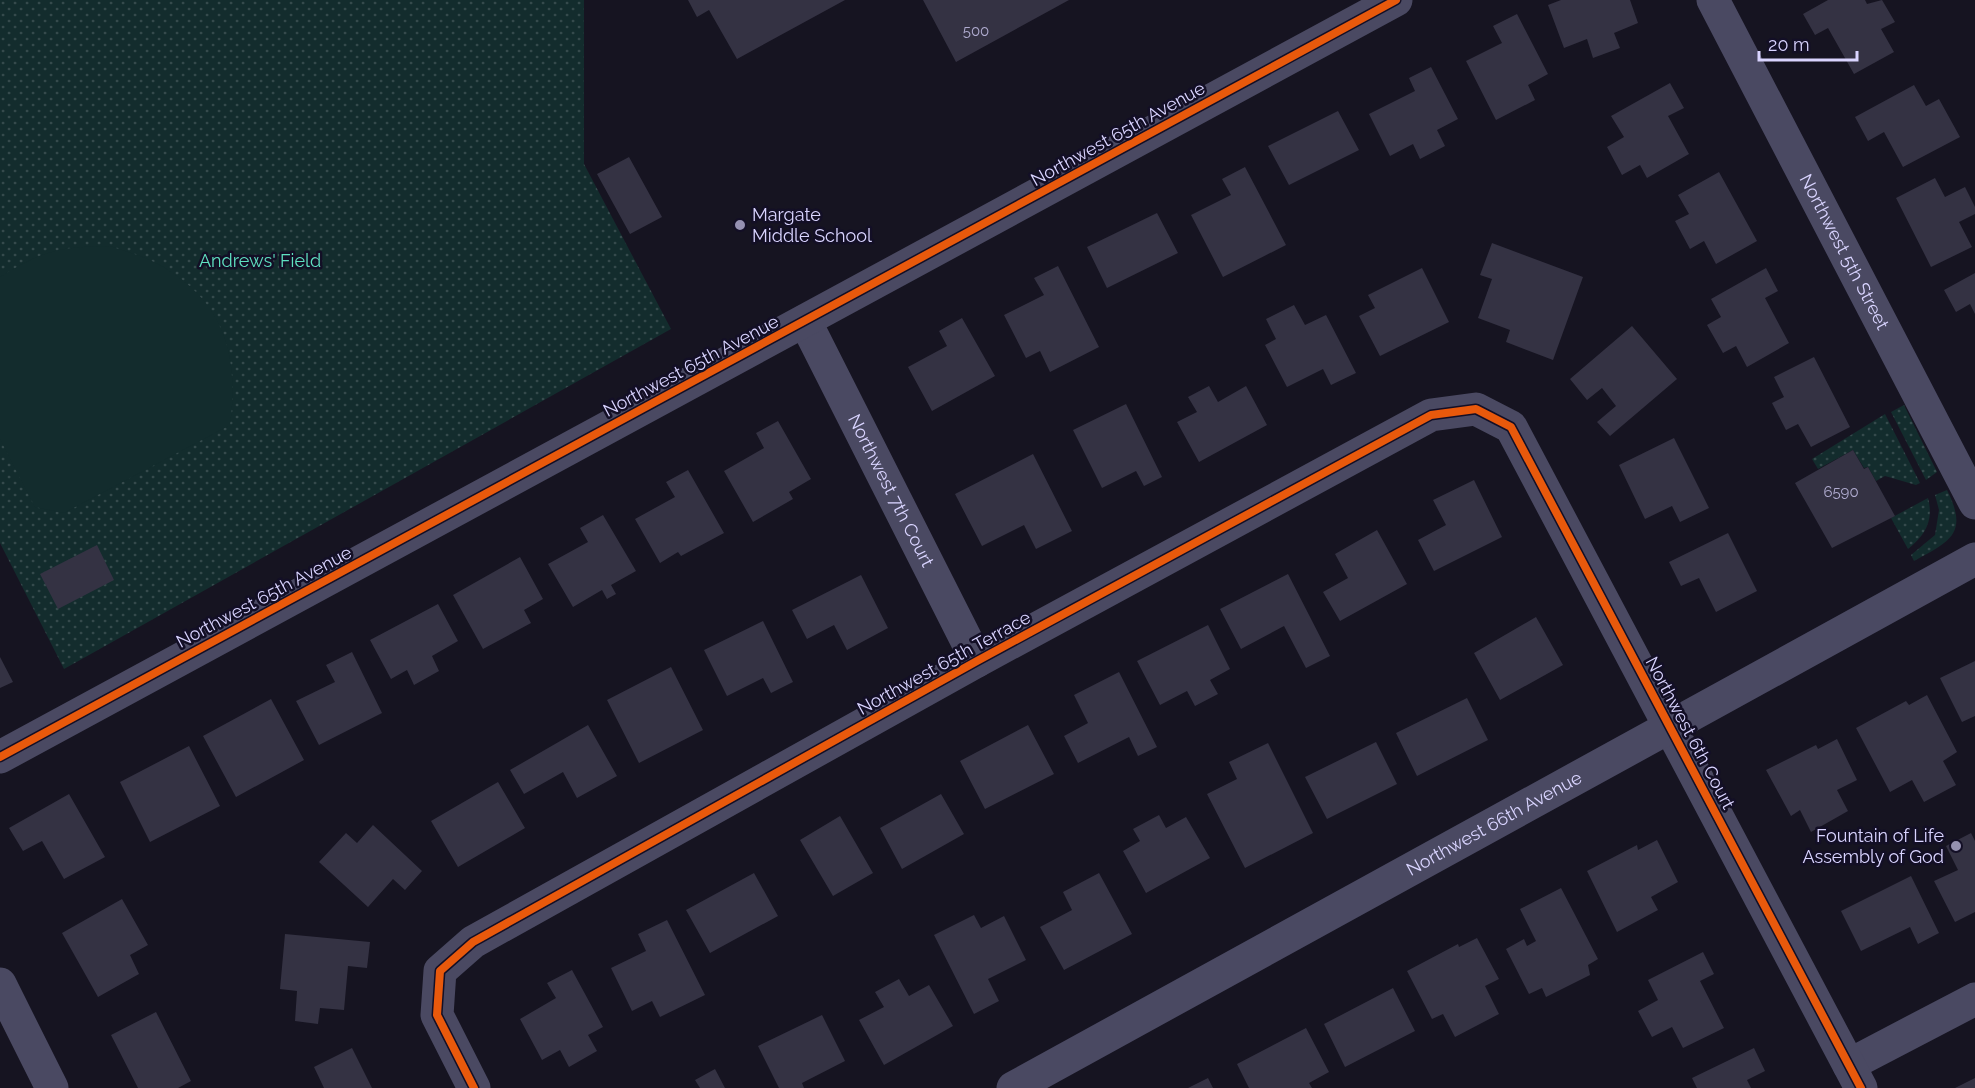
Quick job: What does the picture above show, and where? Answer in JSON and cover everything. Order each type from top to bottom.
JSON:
[{"type":"street","name":"Northwest 65th Avenue","points":[[0,757],[1396,0]]},
{"type":"street","name":"Northwest 5th Street","points":[[1713,0],[1975,502]]},
{"type":"street","name":"Northwest 7th Court","points":[[805,321],[977,661]]},
{"type":"street","name":"Northwest 65th Terrace","points":[[474,1088],[436,1015],[440,971],[473,942],[977,661],[1431,415],[1476,409]]},
{"type":"street","name":"Northwest 6th Court","points":[[1476,409],[1511,427],[1855,1077]]},
{"type":"street","name":"Northwest 66th Avenue","points":[[1013,1088],[1975,559]]},
{"type":"street","points":[[0,984],[52,1088]]},
{"type":"street","points":[[1855,1077],[1975,999]]},
{"type":"green space","name":"Andrews' Field","points":[[0,0],[584,0],[584,164],[671,329],[64,669],[0,543]]},
{"type":"green space","points":[[110,246],[154,262],[177,276],[196,292],[211,310],[221,329],[232,374],[230,425],[64,513],[35,507],[0,439],[0,277],[29,261],[52,252],[77,247]]},
{"type":"green space","points":[[1904,405],[1937,472],[1926,480],[1891,412]]},
{"type":"green space","points":[[1885,414],[1920,483],[1916,485],[1885,476],[1876,481],[1868,467],[1864,468],[1853,450],[1818,469],[1812,459]]},
{"type":"green space","points":[[1947,490],[1956,517],[1956,527],[1946,541],[1914,561],[1911,555],[1935,535],[1939,510],[1935,495]]},
{"type":"green space","points":[[1928,498],[1930,514],[1927,527],[1908,549],[1891,518]]},
{"type":"building","points":[[688,0],[845,0],[737,59],[709,10],[697,17]]},
{"type":"building","points":[[923,0],[1069,0],[956,62]]},
{"type":"building","points":[[1561,0],[1630,0],[1638,23],[1614,33],[1620,48],[1593,58],[1587,39],[1564,48],[1548,5]]},
{"type":"building","points":[[1828,0],[1865,0],[1867,4],[1882,0],[1895,22],[1881,29],[1894,52],[1854,74],[1828,28],[1815,35],[1803,14]]},
{"type":"building","points":[[1517,14],[1548,74],[1528,85],[1535,100],[1496,120],[1466,61],[1502,43],[1493,26]]},
{"type":"building","points":[[1431,67],[1458,119],[1437,130],[1445,146],[1420,159],[1413,144],[1390,156],[1369,114],[1415,91],[1409,78]]},
{"type":"building","points":[[1670,83],[1684,108],[1668,116],[1689,154],[1647,178],[1640,165],[1622,175],[1607,147],[1624,137],[1611,116]]},
{"type":"building","points":[[1914,85],[1926,106],[1939,99],[1960,137],[1903,167],[1884,132],[1868,141],[1855,117]]},
{"type":"building","points":[[1338,111],[1359,150],[1289,185],[1268,146]]},
{"type":"building","points":[[629,157],[662,217],[630,234],[597,174]]},
{"type":"building","points":[[1245,167],[1286,245],[1223,277],[1191,215],[1231,195],[1222,179]]},
{"type":"building","points":[[1719,172],[1757,241],[1716,264],[1704,241],[1690,249],[1675,221],[1689,214],[1678,195]]},
{"type":"building","points":[[1935,178],[1945,197],[1965,187],[1975,207],[1975,214],[1959,222],[1972,247],[1931,267],[1896,198]]},
{"type":"building","points":[[1157,213],[1178,253],[1107,288],[1087,247]]},
{"type":"building","points":[[1492,243],[1583,277],[1553,360],[1506,342],[1510,330],[1478,318],[1492,279],[1480,275]]},
{"type":"building","points":[[1058,266],[1099,347],[1050,372],[1040,351],[1026,358],[1004,315],[1044,295],[1034,278]]},
{"type":"building","points":[[1422,268],[1449,322],[1380,356],[1359,316],[1375,308],[1368,295]]},
{"type":"building","points":[[1766,268],[1778,291],[1765,298],[1789,343],[1747,367],[1736,346],[1723,353],[1707,325],[1721,317],[1711,299]]},
{"type":"building","points":[[1975,273],[1975,314],[1970,304],[1956,312],[1944,290]]},
{"type":"building","points":[[1294,305],[1305,325],[1326,315],[1356,373],[1331,385],[1323,369],[1287,387],[1265,345],[1276,339],[1266,319]]},
{"type":"building","points":[[962,318],[995,376],[932,411],[908,367],[947,346],[939,331]]},
{"type":"building","points":[[1632,326],[1677,379],[1610,436],[1597,422],[1616,406],[1602,388],[1587,400],[1570,379]]},
{"type":"building","points":[[1814,357],[1850,427],[1811,447],[1798,424],[1786,430],[1772,403],[1784,397],[1774,377]]},
{"type":"building","points":[[1209,386],[1218,402],[1246,386],[1267,425],[1199,462],[1177,422],[1197,412],[1188,397]]},
{"type":"building","points":[[1126,404],[1162,477],[1144,486],[1136,471],[1102,488],[1073,430]]},
{"type":"building","points":[[778,421],[811,479],[789,492],[793,499],[753,522],[724,471],[764,448],[756,433]]},
{"type":"building","points":[[1674,438],[1709,508],[1680,522],[1672,506],[1645,519],[1619,465]]},
{"type":"building","points":[[1853,450],[1864,469],[1868,467],[1895,516],[1832,548],[1795,483]]},
{"type":"building","points":[[1033,454],[1072,531],[1036,549],[1024,525],[982,546],[955,494]]},
{"type":"building","points":[[688,470],[724,533],[681,556],[678,552],[660,563],[635,519],[675,497],[666,482]]},
{"type":"building","points":[[1474,480],[1502,537],[1434,571],[1418,540],[1446,525],[1433,500]]},
{"type":"building","points":[[603,515],[636,571],[611,585],[616,594],[607,599],[602,590],[573,607],[548,564],[588,542],[580,528]]},
{"type":"building","points":[[1377,530],[1407,584],[1340,621],[1323,592],[1348,578],[1335,554]]},
{"type":"building","points":[[1728,533],[1757,591],[1716,612],[1699,578],[1681,586],[1669,562]]},
{"type":"building","points":[[97,545],[114,580],[58,609],[40,574]]},
{"type":"building","points":[[520,557],[543,599],[524,610],[531,623],[483,649],[453,595]]},
{"type":"building","points":[[1288,574],[1330,656],[1306,668],[1284,626],[1241,649],[1220,609]]},
{"type":"building","points":[[861,575],[888,628],[847,650],[834,625],[807,639],[792,610]]},
{"type":"building","points":[[438,604],[458,641],[432,656],[439,671],[414,685],[407,670],[391,679],[370,640]]},
{"type":"building","points":[[1536,617],[1563,665],[1500,700],[1474,653]]},
{"type":"building","points":[[763,621],[793,682],[771,693],[763,678],[727,696],[704,650]]},
{"type":"building","points":[[1208,625],[1230,669],[1210,680],[1218,694],[1195,706],[1187,691],[1160,705],[1137,661]]},
{"type":"building","points":[[352,652],[382,713],[319,745],[296,701],[335,682],[326,665]]},
{"type":"building","points":[[0,657],[13,682],[0,688]]},
{"type":"building","points":[[1975,661],[1975,716],[1962,722],[1940,678]]},
{"type":"building","points":[[671,667],[703,730],[639,763],[607,700]]},
{"type":"building","points":[[1119,672],[1157,747],[1138,756],[1129,737],[1078,763],[1064,736],[1088,723],[1074,695]]},
{"type":"building","points":[[1927,695],[1957,752],[1943,761],[1956,785],[1924,802],[1912,780],[1890,792],[1856,728],[1906,701],[1909,705]]},
{"type":"building","points":[[1467,698],[1488,740],[1417,776],[1396,733]]},
{"type":"building","points":[[271,699],[304,760],[236,797],[203,736]]},
{"type":"building","points":[[588,725],[617,776],[577,798],[563,772],[524,794],[510,770]]},
{"type":"building","points":[[1028,725],[1054,774],[985,809],[960,761]]},
{"type":"building","points":[[1837,739],[1857,780],[1837,790],[1848,811],[1811,832],[1800,810],[1791,816],[1766,770],[1816,745],[1818,749]]},
{"type":"building","points":[[1376,742],[1397,784],[1327,819],[1305,777]]},
{"type":"building","points":[[1268,743],[1313,833],[1245,868],[1207,794],[1237,779],[1229,762]]},
{"type":"building","points":[[189,746],[220,806],[150,842],[120,782]]},
{"type":"building","points":[[498,782],[525,828],[458,867],[431,821]]},
{"type":"building","points":[[69,794],[105,857],[64,879],[42,841],[23,851],[9,828]]},
{"type":"building","points":[[941,794],[964,834],[902,869],[880,828]]},
{"type":"building","points":[[1159,815],[1166,828],[1186,817],[1210,858],[1146,893],[1123,851],[1140,841],[1133,829]]},
{"type":"building","points":[[840,816],[873,873],[833,896],[800,840]]},
{"type":"building","points":[[373,825],[422,871],[405,890],[393,879],[368,907],[319,862],[346,833],[357,843]]},
{"type":"building","points":[[1971,833],[1975,841],[1975,912],[1955,922],[1934,881],[1958,870],[1946,846]]},
{"type":"building","points":[[1657,840],[1678,882],[1651,897],[1658,910],[1617,932],[1587,871],[1637,845],[1638,850]]},
{"type":"building","points":[[754,873],[778,916],[710,953],[686,910]]},
{"type":"building","points":[[1099,873],[1132,934],[1064,970],[1040,927],[1072,910],[1063,892]]},
{"type":"building","points":[[1911,876],[1939,933],[1918,944],[1910,927],[1861,951],[1841,911]]},
{"type":"building","points":[[1561,888],[1598,959],[1588,965],[1590,975],[1546,997],[1542,988],[1529,994],[1506,949],[1524,939],[1527,946],[1536,941],[1520,909]]},
{"type":"building","points":[[122,899],[148,945],[130,955],[139,974],[98,997],[62,933]]},
{"type":"building","points":[[974,915],[981,928],[1004,916],[1026,960],[988,979],[999,1001],[974,1014],[934,935]]},
{"type":"building","points":[[667,920],[705,995],[660,1017],[652,1001],[632,1011],[611,968],[646,951],[638,934]]},
{"type":"building","points":[[285,934],[370,942],[367,968],[348,966],[344,1010],[320,1008],[318,1024],[295,1021],[297,991],[280,989]]},
{"type":"building","points":[[1477,938],[1499,979],[1485,986],[1499,1014],[1455,1037],[1443,1014],[1432,1019],[1407,971],[1458,944],[1459,947]]},
{"type":"building","points":[[1703,952],[1714,974],[1700,981],[1724,1028],[1683,1048],[1672,1027],[1652,1037],[1638,1011],[1658,1000],[1648,980]]},
{"type":"building","points":[[572,970],[603,1027],[588,1035],[597,1051],[569,1067],[560,1050],[542,1060],[520,1019],[556,998],[547,983]]},
{"type":"building","points":[[899,979],[909,996],[929,985],[953,1026],[884,1065],[859,1020],[884,1007],[875,992]]},
{"type":"building","points":[[1393,988],[1415,1031],[1345,1067],[1324,1024]]},
{"type":"building","points":[[156,1012],[191,1081],[178,1088],[138,1088],[111,1035]]},
{"type":"building","points":[[822,1015],[845,1061],[802,1083],[804,1088],[779,1088],[758,1046]]},
{"type":"building","points":[[1306,1028],[1329,1072],[1309,1083],[1312,1088],[1249,1088],[1237,1064]]},
{"type":"building","points":[[352,1048],[372,1088],[324,1088],[314,1067]]},
{"type":"building","points":[[1754,1048],[1765,1071],[1747,1080],[1751,1088],[1697,1088],[1692,1078]]},
{"type":"building","points":[[715,1069],[725,1088],[700,1088],[695,1080]]},
{"type":"building","points":[[1208,1078],[1213,1088],[1188,1088]]},
{"type":"building","points":[[1975,1078],[1975,1088],[1955,1088]]},
{"type":"cycle path","points":[[0,757],[1396,0]]},
{"type":"cycle path","points":[[474,1088],[437,1015],[440,971],[473,942],[977,661],[1431,415],[1476,409],[1511,427],[1861,1088]]},
{"type":"place","name":"Margate Middle School","points":[[740,225]]},
{"type":"place","name":"Fountain of Life Assembly of God","points":[[1956,846]]}]
